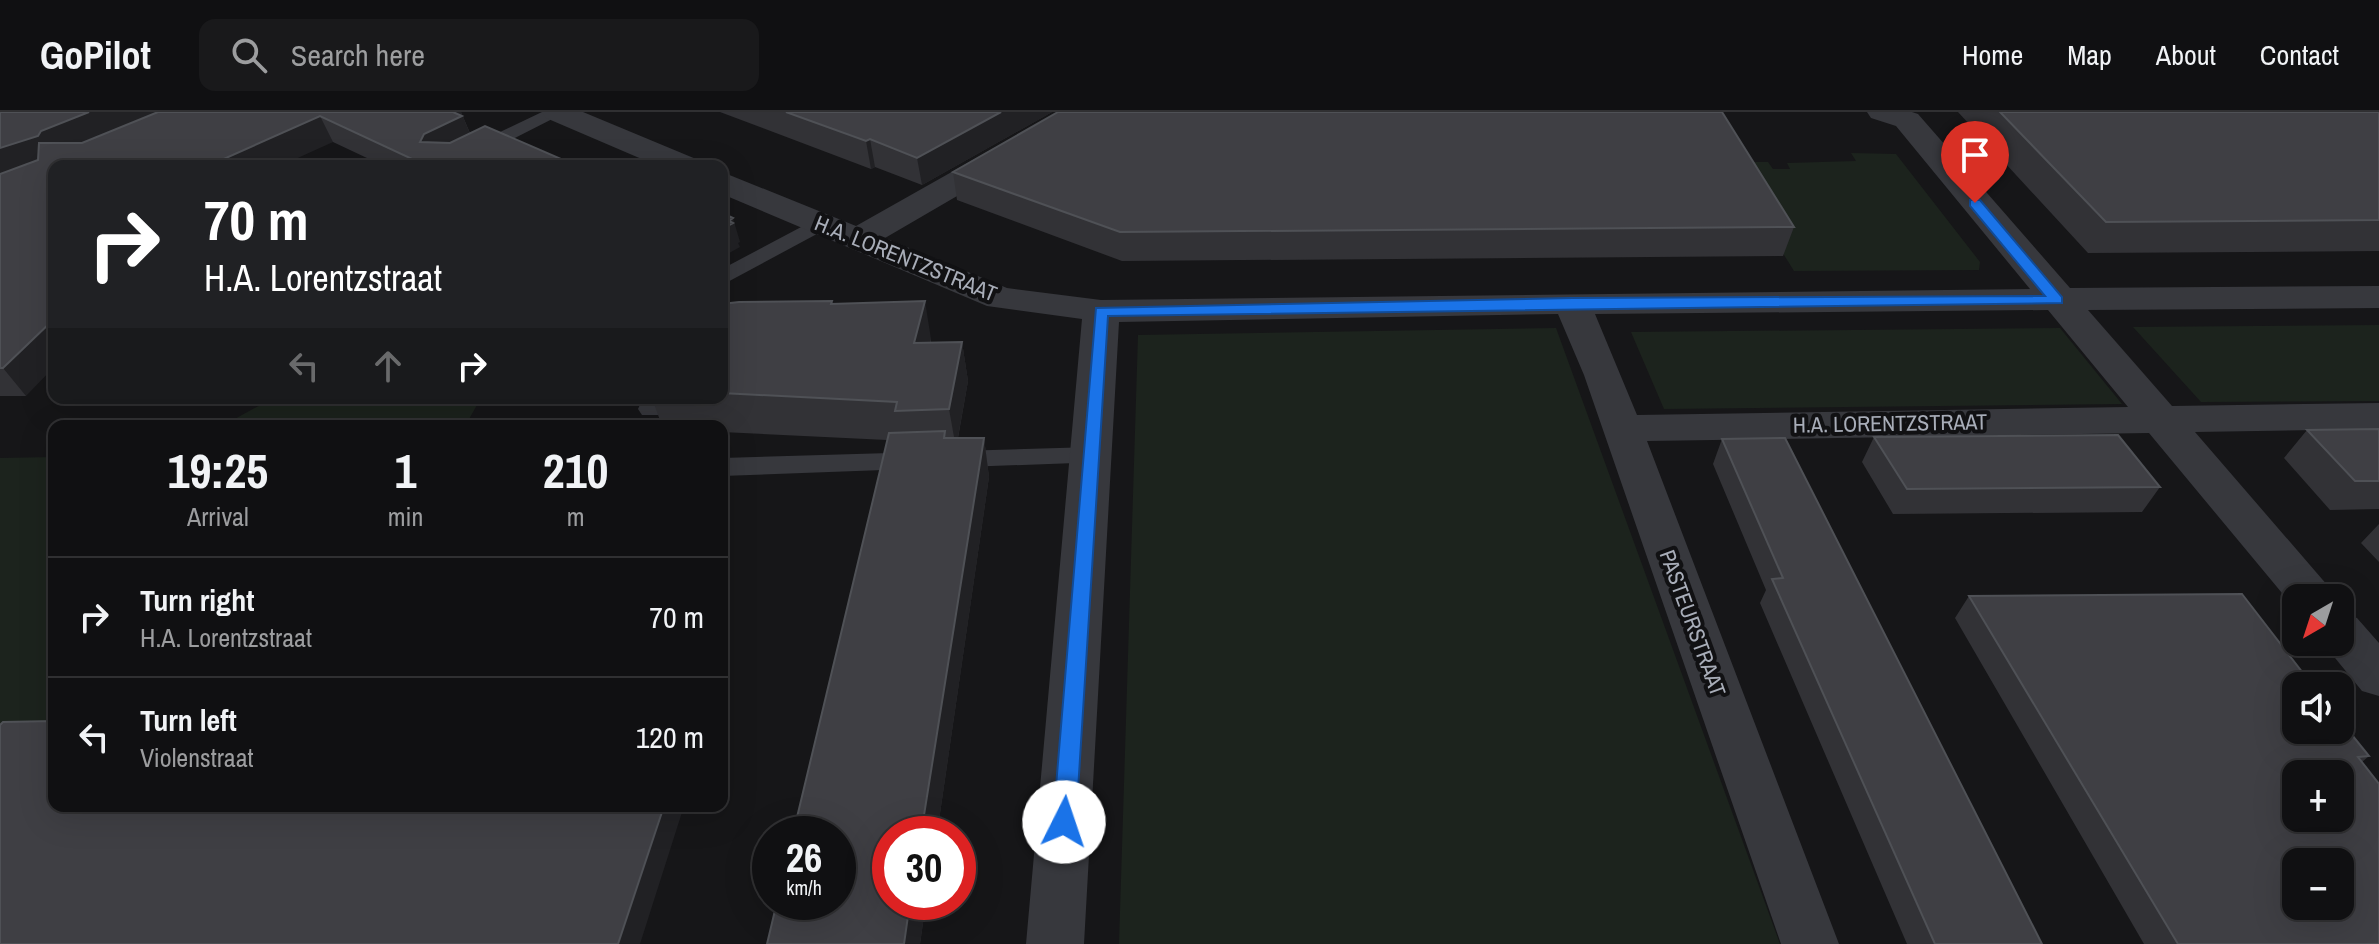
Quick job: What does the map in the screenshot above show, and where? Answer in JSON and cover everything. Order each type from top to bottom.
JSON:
[{"type":"street","points":[[557,112],[671,160]]},
{"type":"street","points":[[858,239],[1080,112]]},
{"type":"street","points":[[1882,112],[1907,120],[2056,300],[2300,584]]},
{"type":"street","name":"H.A. LORENTZSTRAAT","points":[[728,185],[1000,298],[1101,311],[1572,303],[2379,297]]},
{"type":"street","name":"PASTEURSTRAAT","points":[[1572,303],[1603,375],[1810,944]]},
{"type":"street","points":[[1055,944],[1093,456],[1101,311]]},
{"type":"street","name":"H.A. LORENTZSTRAAT","points":[[1621,428],[2379,416]]},
{"type":"street","points":[[2354,648],[2379,677]]},
{"type":"lane","points":[[457,160],[557,112]]},
{"type":"lane","points":[[728,275],[820,223]]},
{"type":"lane","points":[[728,467],[1093,456]]},
{"type":"shaded area","points":[[1851,153],[1896,154],[1980,262],[1979,270],[1794,271],[1761,218],[1743,162],[1768,162],[1773,169],[1790,169],[1787,163],[1856,161]]},
{"type":"shaded area","points":[[2379,325],[2379,401],[2201,402],[2133,327]]},
{"type":"shaded area","points":[[1556,328],[1780,944],[1119,944],[1138,335]]},
{"type":"shaded area","points":[[2060,328],[2122,404],[1664,409],[1631,332]]},
{"type":"shaded area","points":[[262,404],[478,404],[468,420],[233,420]]},
{"type":"shaded area","points":[[48,457],[48,750],[0,750],[0,458]]},
{"type":"building","points":[[0,112],[89,112],[41,131],[38,136],[0,148]]},
{"type":"building","points":[[158,112],[453,112],[462,116],[424,134],[420,142],[450,143],[485,126],[563,160],[414,160],[320,116],[221,160],[48,160],[48,325],[0,368],[0,174],[38,160],[39,143],[82,143]]},
{"type":"building","points":[[786,112],[1001,112],[917,158]]},
{"type":"building","points":[[1058,112],[1722,112],[1794,227],[1120,232],[953,172]]},
{"type":"building","points":[[2000,112],[2379,112],[2379,220],[2106,222]]},
{"type":"building","points":[[832,301],[831,304],[925,301],[914,343],[962,342],[949,409],[895,411],[897,402],[728,393],[728,303]]},
{"type":"building","points":[[2379,429],[2379,481],[2355,481],[2307,430]]},
{"type":"building","points":[[945,431],[944,438],[984,438],[924,816],[872,816],[872,920],[907,920],[904,944],[767,944],[773,920],[856,920],[856,816],[797,816],[889,433]]},
{"type":"building","points":[[2118,435],[2160,487],[1907,489],[1874,437]]},
{"type":"building","points":[[1785,438],[2042,944],[1935,944],[1772,579],[1783,578],[1722,439]]},
{"type":"building","points":[[2242,594],[2282,646],[2282,656],[2290,656],[2302,672],[2282,672],[2282,744],[2354,744],[2354,737],[2369,756],[2358,757],[2379,784],[2379,944],[2178,944],[1969,596]]},
{"type":"building","points":[[48,721],[48,812],[662,812],[618,944],[0,944],[0,725],[3,722]]},
{"type":"route","points":[[1064,822],[1093,456],[1101,311],[1572,303],[2056,300],[1975,203]]}]
